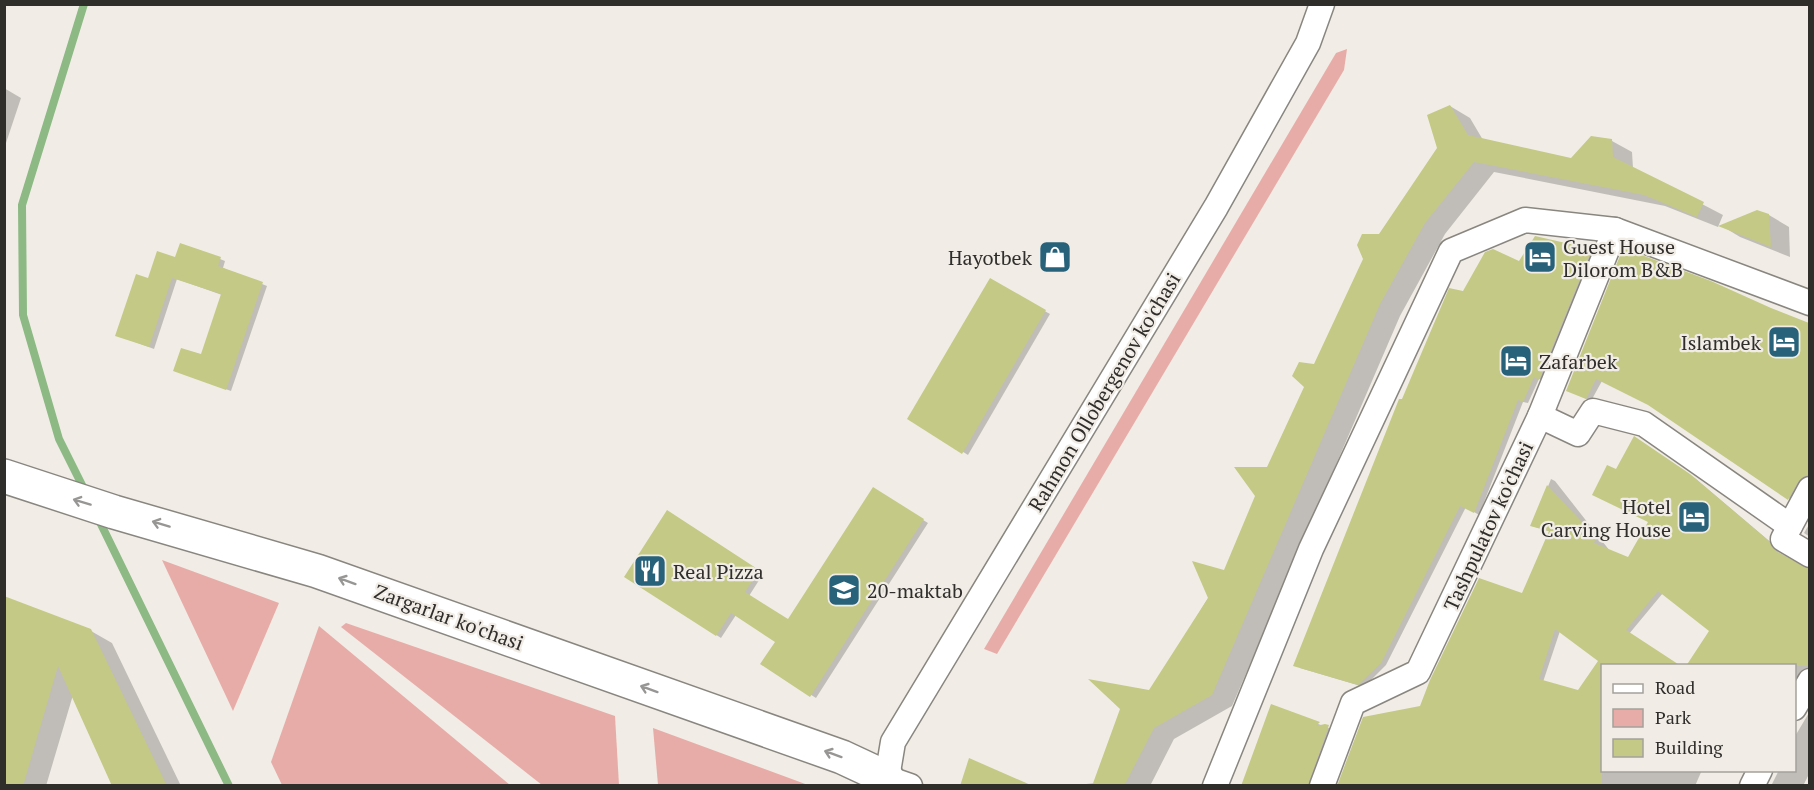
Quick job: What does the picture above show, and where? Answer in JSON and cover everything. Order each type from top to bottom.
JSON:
[{"type":"main road","name":"Zargarlar ko'chasi","points":[[4,476],[114,512],[317,571],[842,757],[895,783]]},
{"type":"street","name":"Rahmon Ollobergenov ko'chasi","points":[[895,783],[893,742],[1216,207],[1308,43],[1322,4]]},
{"type":"street","points":[[1215,786],[1311,549],[1451,251],[1525,220],[1615,230],[1809,303]]},
{"type":"street","name":"Tashpulatov ko'chasi","points":[[1322,786],[1353,703],[1418,672],[1540,416],[1615,230]]},
{"type":"street","points":[[1540,416],[1578,434],[1593,411],[1644,424],[1790,526]]},
{"type":"street","points":[[1809,489],[1783,538],[1809,555]]},
{"type":"street","points":[[1796,704],[1809,681]]},
{"type":"street","points":[[1752,786],[1759,772]]},
{"type":"green space","points":[[1347,49],[1344,70],[997,654],[984,649],[1336,53]]},
{"type":"green space","points":[[162,560],[279,603],[233,711]]},
{"type":"green space","points":[[346,623],[615,716],[619,785],[542,785],[341,627]]},
{"type":"green space","points":[[319,626],[510,785],[282,785],[271,762]]},
{"type":"green space","points":[[653,728],[808,785],[658,785]]},
{"type":"building","points":[[1450,105],[1468,135],[1571,158],[1591,136],[1612,139],[1613,157],[1704,202],[1697,217],[1644,195],[1474,162],[1425,223],[1380,304],[1212,695],[1154,728],[1124,786],[1092,786],[1120,709],[1088,679],[1149,690],[1208,598],[1192,561],[1224,570],[1255,496],[1234,467],[1267,467],[1304,387],[1292,376],[1299,362],[1314,364],[1363,259],[1357,245],[1362,234],[1379,234],[1437,148],[1427,115]]},
{"type":"building","points":[[1757,210],[1769,214],[1771,247],[1718,226]]},
{"type":"building","points":[[1535,236],[1592,249],[1539,380],[1534,377],[1523,402],[1518,400],[1474,513],[1460,506],[1381,663],[1358,685],[1293,666],[1399,399],[1402,399],[1449,288],[1463,291],[1485,252],[1493,249],[1519,261]]},
{"type":"building","points":[[180,243],[221,257],[218,266],[263,282],[226,390],[173,371],[181,348],[201,354],[221,294],[172,278],[149,347],[115,336],[136,274],[148,278],[157,251],[175,257]]},
{"type":"building","points":[[1623,248],[1711,281],[1809,323],[1809,475],[1798,482],[1788,500],[1648,405],[1596,379],[1586,399],[1566,391]]},
{"type":"building","points":[[990,278],[1046,310],[962,454],[907,419]]},
{"type":"building","points":[[1634,436],[1690,474],[1769,541],[1776,551],[1809,569],[1809,666],[1687,664],[1709,631],[1658,591],[1626,630],[1678,664],[1601,664],[1602,786],[1337,786],[1363,717],[1420,706],[1430,680],[1479,578],[1522,593],[1549,531],[1530,526],[1547,485],[1596,537],[1594,543],[1628,557],[1648,522],[1592,495],[1607,465],[1616,469]],"holes":[[[1555,629],[1598,661],[1578,690],[1539,679]]]},
{"type":"building","points":[[873,487],[924,519],[810,697],[760,664],[775,642],[731,613],[716,636],[624,577],[667,510],[759,570],[745,592],[788,619]]},
{"type":"building","points":[[4,596],[91,629],[167,786],[112,786],[58,666],[23,786],[4,786]]},
{"type":"building","points":[[1271,704],[1320,722],[1316,726],[1329,725],[1308,786],[1241,786]]},
{"type":"building","points":[[969,758],[1033,786],[960,786]]},
{"type":"waterway","points":[[84,4],[22,205],[23,315],[59,439],[86,493]]},
{"type":"waterway","points":[[97,516],[229,786]]},
{"type":"place","name":"Hayotbek","points":[[1055,257]]},
{"type":"place","name":"Guest House Dilorom B&B","points":[[1540,257]]},
{"type":"place","name":"Islambek","points":[[1784,342]]},
{"type":"place","name":"Zafarbek","points":[[1516,361]]},
{"type":"place","name":"Hotel Carving House","points":[[1694,517]]},
{"type":"place","name":"Real Pizza","points":[[650,571]]},
{"type":"place","name":"20-maktab","points":[[844,590]]}]
